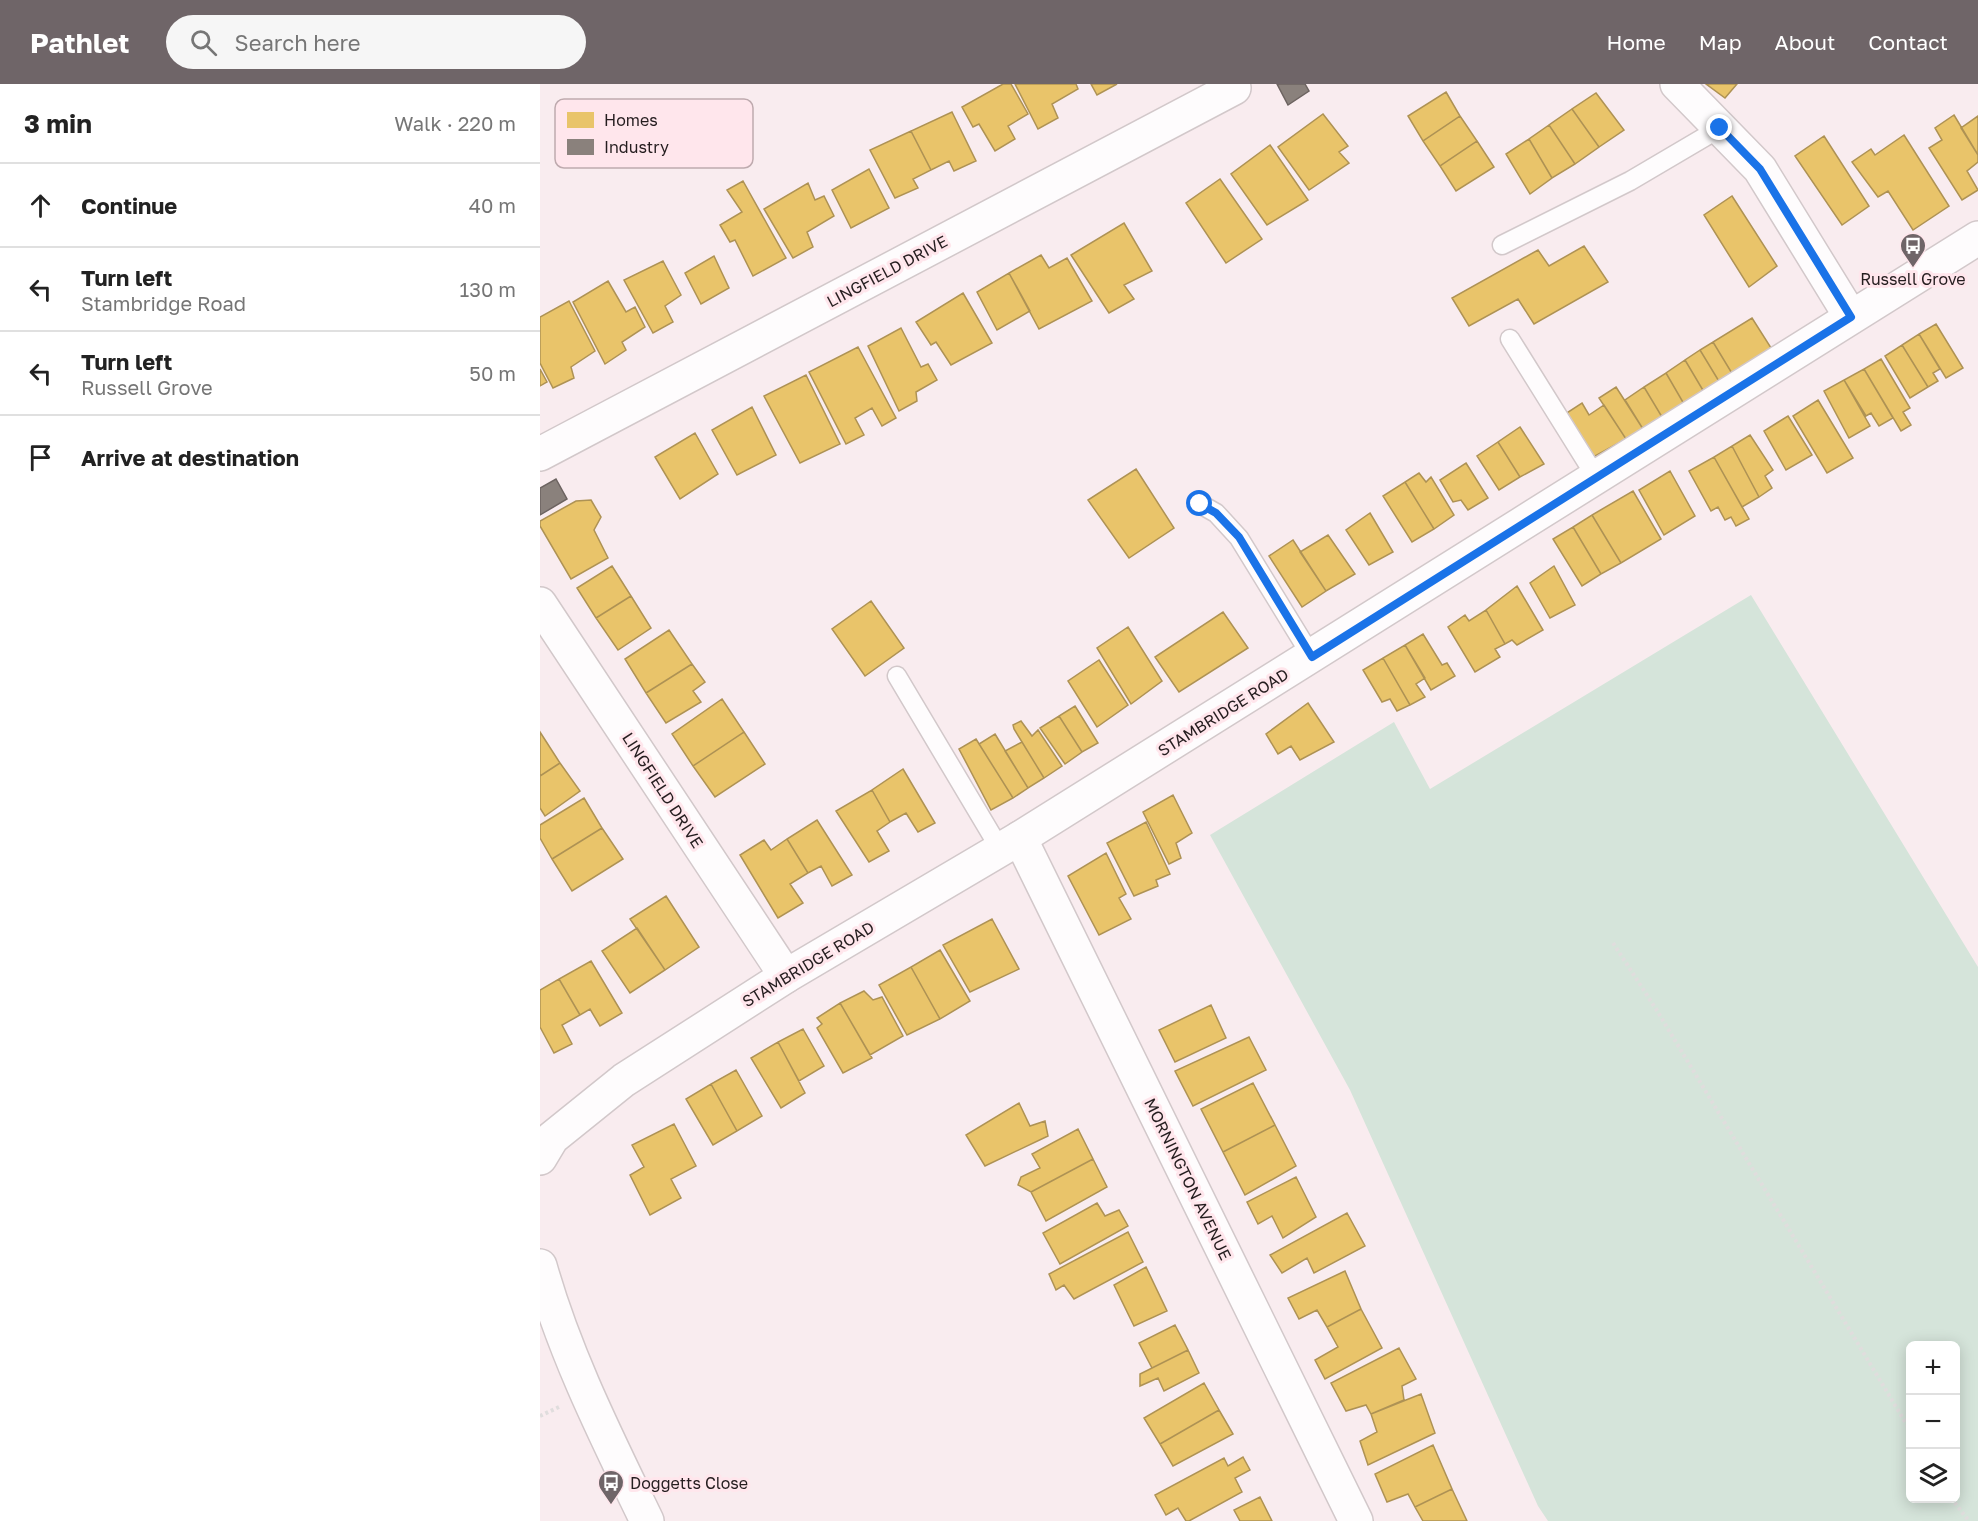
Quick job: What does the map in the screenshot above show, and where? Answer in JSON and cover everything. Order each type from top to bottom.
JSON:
[{"type":"street","points":[[1677,84],[1760,169],[1851,317]]},
{"type":"street","name":"LINGFIELD DRIVE","points":[[540,454],[1234,88]]},
{"type":"street","name":"STAMBRIDGE ROAD","points":[[540,1158],[552,1138],[624,1080],[786,976],[1010,843],[1312,657],[1978,238]]},
{"type":"street","name":"LINGFIELD DRIVE","points":[[540,604],[786,976]]},
{"type":"street","name":"MORNINGTON AVENUE","points":[[1010,843],[1356,1521]]},
{"type":"street","points":[[540,1266],[551,1307],[587,1394],[647,1521]]},
{"type":"lane","points":[[1502,245],[1630,181],[1720,128]]},
{"type":"lane","points":[[1510,339],[1596,477]]},
{"type":"lane","points":[[1200,504],[1216,513],[1239,537],[1312,657]]},
{"type":"lane","points":[[897,676],[1010,843]]},
{"type":"path","points":[[1613,943],[1656,1009],[1906,1422]]},
{"type":"path","points":[[1955,1503],[1969,1521]]},
{"type":"shaded area","points":[[1751,595],[1978,967],[1978,1521],[1548,1521],[1538,1506],[1350,1090],[1210,835],[1394,722],[1430,789]]},
{"type":"building: Homes","points":[[1003,84],[1011,84],[1028,114],[1008,126],[1015,139],[995,151],[979,124],[973,127],[962,107]]},
{"type":"building: Homes","points":[[1015,84],[1076,84],[1078,89],[1052,104],[1058,118],[1038,129]]},
{"type":"building: Homes","points":[[1091,84],[1117,84],[1097,95]]},
{"type":"building: Homes","points":[[1706,84],[1737,84],[1725,98]]},
{"type":"building: Homes","points":[[1446,92],[1460,116],[1423,141],[1408,116]]},
{"type":"building: Homes","points":[[1596,93],[1624,130],[1599,147],[1572,109]]},
{"type":"building: Homes","points":[[1572,109],[1599,147],[1575,164],[1549,125]]},
{"type":"building: Homes","points":[[952,112],[976,161],[954,171],[949,161],[931,170],[911,131]]},
{"type":"building: Homes","points":[[1323,114],[1348,146],[1339,152],[1349,163],[1309,190],[1278,147]]},
{"type":"building: Homes","points":[[1954,115],[1978,155],[1978,162],[1967,171],[1978,190],[1962,200],[1929,148],[1942,140],[1935,128]]},
{"type":"building: Homes","points":[[1460,116],[1477,141],[1440,166],[1423,141]]},
{"type":"building: Homes","points":[[1978,116],[1978,155],[1961,128]]},
{"type":"building: Homes","points":[[1549,125],[1575,164],[1552,178],[1529,139]]},
{"type":"building: Homes","points":[[911,131],[931,170],[913,179],[918,188],[895,198],[870,150]]},
{"type":"building: Homes","points":[[1904,135],[1949,206],[1913,230],[1888,191],[1878,197],[1852,162],[1871,149],[1875,155]]},
{"type":"building: Homes","points":[[1824,136],[1869,206],[1842,225],[1795,156]]},
{"type":"building: Homes","points":[[1529,139],[1552,178],[1530,194],[1506,154]]},
{"type":"building: Homes","points":[[1477,141],[1494,167],[1456,191],[1440,166]]},
{"type":"building: Homes","points":[[1270,145],[1308,200],[1267,225],[1231,174]]},
{"type":"building: Homes","points":[[869,169],[889,208],[851,228],[832,190]]},
{"type":"building: Homes","points":[[1220,179],[1262,239],[1226,263],[1186,203]]},
{"type":"building: Homes","points":[[743,181],[786,258],[753,276],[735,240],[730,242],[720,225],[742,212],[727,190]]},
{"type":"building: Homes","points":[[808,183],[815,200],[824,196],[834,216],[807,232],[813,247],[793,258],[764,209]]},
{"type":"building: Homes","points":[[1732,196],[1777,266],[1749,287],[1704,215]]},
{"type":"building: Homes","points":[[1124,223],[1152,271],[1124,285],[1134,299],[1109,313],[1071,255]]},
{"type":"building: Homes","points":[[1584,246],[1608,282],[1534,324],[1518,299],[1469,326],[1452,298],[1538,250],[1549,266]]},
{"type":"building: Homes","points":[[1041,255],[1049,268],[1067,258],[1092,301],[1039,329],[1009,273]]},
{"type":"building: Homes","points":[[714,256],[729,288],[701,304],[685,273]]},
{"type":"building: Homes","points":[[663,261],[681,295],[665,306],[673,322],[653,333],[624,280]]},
{"type":"building: Homes","points":[[1009,273],[1030,311],[997,330],[977,292]]},
{"type":"building: Homes","points":[[608,281],[626,312],[635,307],[645,327],[622,342],[626,350],[605,364],[573,302]]},
{"type":"building: Homes","points":[[963,293],[992,343],[951,365],[936,342],[931,345],[916,322]]},
{"type":"building: Homes","points":[[569,301],[595,351],[571,367],[574,378],[553,388],[540,363],[540,317]]},
{"type":"building: Homes","points":[[1752,318],[1773,351],[1733,375],[1713,342]]},
{"type":"building: Homes","points":[[1936,324],[1963,368],[1946,378],[1919,334]]},
{"type":"building: Homes","points":[[901,328],[921,367],[928,364],[937,380],[916,392],[917,401],[899,411],[868,346]]},
{"type":"building: Homes","points":[[1919,334],[1940,369],[1933,373],[1938,381],[1928,387],[1902,345]]},
{"type":"building: Homes","points":[[1713,342],[1733,375],[1720,383],[1700,350]]},
{"type":"building: Homes","points":[[1902,345],[1928,387],[1910,398],[1885,356]]},
{"type":"building: Homes","points":[[858,347],[896,418],[882,426],[872,408],[855,418],[864,435],[846,444],[809,372]]},
{"type":"building: Homes","points":[[1700,350],[1720,383],[1704,392],[1685,360]]},
{"type":"building: Homes","points":[[1881,359],[1910,408],[1903,412],[1911,425],[1901,431],[1864,369]]},
{"type":"building: Homes","points":[[1685,360],[1704,392],[1684,404],[1666,373]]},
{"type":"building: Homes","points":[[540,369],[547,382],[540,386]]},
{"type":"building: Homes","points":[[1864,369],[1893,418],[1879,426],[1871,413],[1866,416],[1844,380]]},
{"type":"building: Homes","points":[[1666,373],[1684,404],[1662,417],[1644,387]]},
{"type":"building: Homes","points":[[806,375],[840,444],[800,463],[764,396]]},
{"type":"building: Homes","points":[[1844,380],[1870,426],[1849,438],[1824,391]]},
{"type":"building: Homes","points":[[1616,387],[1643,429],[1626,439],[1599,398]]},
{"type":"building: Homes","points":[[1644,387],[1662,417],[1643,429],[1625,400]]},
{"type":"building: Homes","points":[[1818,400],[1853,458],[1827,473],[1793,416]]},
{"type":"building: Homes","points":[[1582,403],[1589,415],[1604,405],[1626,439],[1586,461],[1559,418]]},
{"type":"building: Homes","points":[[752,407],[776,455],[737,475],[712,430]]},
{"type":"building: Homes","points":[[1788,416],[1812,455],[1786,470],[1764,431]]},
{"type":"building: Homes","points":[[1520,427],[1544,464],[1520,477],[1498,442]]},
{"type":"building: Homes","points":[[695,433],[718,474],[680,499],[655,457]]},
{"type":"building: Homes","points":[[1750,435],[1773,470],[1765,476],[1772,488],[1759,497],[1732,446]]},
{"type":"building: Homes","points":[[1498,442],[1520,477],[1499,490],[1477,456]]},
{"type":"building: Homes","points":[[1732,446],[1759,497],[1742,507],[1714,457]]},
{"type":"building: Homes","points":[[1714,457],[1749,519],[1736,526],[1731,517],[1725,520],[1718,507],[1711,511],[1689,471]]},
{"type":"building: Homes","points":[[1466,463],[1488,498],[1468,510],[1461,500],[1453,502],[1440,480]]},
{"type":"building: Homes","points":[[1136,469],[1174,528],[1129,558],[1088,500]]},
{"type":"building: Homes","points":[[1670,471],[1695,516],[1664,535],[1639,490]]},
{"type":"building: Homes","points":[[1419,473],[1426,482],[1431,477],[1454,515],[1434,529],[1405,482]]},
{"type":"building: Homes","points":[[1405,482],[1434,529],[1412,542],[1383,496]]},
{"type":"building: Homes","points":[[1633,491],[1661,539],[1621,563],[1592,515]]},
{"type":"building: Homes","points":[[591,500],[601,517],[594,530],[608,558],[571,579],[540,526],[540,521],[576,501]]},
{"type":"building: Homes","points":[[1370,513],[1393,552],[1369,565],[1346,530]]},
{"type":"building: Homes","points":[[1592,515],[1621,563],[1601,574],[1573,527]]},
{"type":"building: Homes","points":[[1573,527],[1601,574],[1582,586],[1553,539]]},
{"type":"building: Homes","points":[[1328,535],[1355,574],[1326,591],[1300,552]]},
{"type":"building: Homes","points":[[1293,540],[1326,591],[1302,607],[1269,556]]},
{"type":"building: Homes","points":[[612,566],[631,596],[596,618],[577,588]]},
{"type":"building: Homes","points":[[1554,566],[1575,605],[1550,618],[1530,583]]},
{"type":"building: Homes","points":[[1517,586],[1543,630],[1517,645],[1512,640],[1505,644],[1486,610]]},
{"type":"building: Homes","points":[[631,596],[651,628],[618,650],[596,618]]},
{"type":"building: Homes","points":[[871,601],[904,648],[865,676],[832,629]]},
{"type":"building: Homes","points":[[1486,610],[1505,644],[1495,649],[1500,657],[1475,672],[1448,627],[1465,615],[1469,621]]},
{"type":"building: Homes","points":[[1223,612],[1248,648],[1179,692],[1155,657]]},
{"type":"building: Homes","points":[[1128,627],[1162,681],[1131,704],[1097,648]]},
{"type":"building: Homes","points":[[669,630],[692,664],[646,693],[625,659]]},
{"type":"building: Homes","points":[[1423,634],[1442,665],[1447,663],[1455,676],[1431,690],[1405,645]]},
{"type":"building: Homes","points":[[1405,645],[1425,678],[1416,684],[1425,697],[1410,705],[1383,658]]},
{"type":"building: Homes","points":[[1383,658],[1410,705],[1397,711],[1390,699],[1382,702],[1363,670]]},
{"type":"building: Homes","points":[[1099,660],[1128,705],[1097,727],[1068,681]]},
{"type":"building: Homes","points":[[692,664],[705,682],[693,691],[701,702],[666,723],[646,693]]},
{"type":"building: Homes","points":[[722,699],[744,732],[693,766],[672,734]]},
{"type":"building: Homes","points":[[1308,703],[1334,742],[1300,760],[1291,746],[1278,754],[1266,734]]},
{"type":"building: Homes","points":[[1075,706],[1098,743],[1082,752],[1059,716]]},
{"type":"building: Homes","points":[[1059,716],[1082,752],[1065,764],[1040,728]]},
{"type":"building: Homes","points":[[1021,721],[1032,736],[1038,730],[1062,766],[1044,778],[1014,729],[1013,725]]},
{"type":"building: Homes","points":[[540,732],[560,763],[540,776]]},
{"type":"building: Homes","points":[[744,732],[765,764],[715,797],[693,766]]},
{"type":"building: Homes","points":[[995,734],[1028,788],[1013,798],[979,744]]},
{"type":"building: Homes","points":[[976,739],[1013,798],[991,810],[959,749]]},
{"type":"building: Homes","points":[[1022,742],[1044,778],[1028,788],[1005,751]]},
{"type":"building: Homes","points":[[560,763],[580,791],[545,816],[540,808],[540,776]]},
{"type":"building: Homes","points":[[903,769],[935,823],[918,832],[906,813],[890,822],[872,790]]},
{"type":"building: Homes","points":[[872,790],[890,822],[877,831],[889,851],[869,862],[836,811]]},
{"type":"building: Homes","points":[[1173,795],[1192,833],[1176,843],[1181,858],[1169,864],[1143,812]]},
{"type":"building: Homes","points":[[584,798],[602,828],[552,859],[540,838],[540,825]]},
{"type":"building: Homes","points":[[817,820],[852,875],[832,886],[821,866],[808,873],[787,839]]},
{"type":"building: Homes","points":[[1146,822],[1170,874],[1156,880],[1158,886],[1134,896],[1107,843]]},
{"type":"building: Homes","points":[[602,828],[623,859],[572,891],[552,859]]},
{"type":"building: Homes","points":[[787,839],[808,873],[790,884],[803,903],[778,918],[740,855],[764,840],[771,850]]},
{"type":"building: Homes","points":[[1106,853],[1126,894],[1119,898],[1131,919],[1099,935],[1068,876]]},
{"type":"building: Homes","points":[[666,896],[699,947],[665,970],[630,919]]},
{"type":"building: Homes","points":[[992,919],[1019,969],[970,992],[943,945]]},
{"type":"building: Homes","points":[[637,928],[665,970],[630,993],[602,951]]},
{"type":"building: Homes","points":[[940,950],[970,1001],[940,1019],[911,967]]},
{"type":"building: Homes","points":[[591,961],[622,1013],[600,1026],[590,1009],[580,1015],[559,979]]},
{"type":"building: Homes","points":[[911,967],[940,1019],[907,1035],[879,985]]},
{"type":"building: Homes","points":[[559,979],[580,1015],[562,1025],[572,1044],[554,1053],[540,1027],[540,990]]},
{"type":"building: Homes","points":[[864,991],[873,1000],[882,997],[903,1036],[870,1055],[840,1003]]},
{"type":"building: Homes","points":[[840,1003],[872,1058],[843,1073],[817,1028],[822,1024],[817,1018]]},
{"type":"building: Homes","points":[[1211,1005],[1226,1038],[1175,1062],[1159,1030]]},
{"type":"building: Homes","points":[[803,1029],[824,1066],[799,1081],[778,1042]]},
{"type":"building: Homes","points":[[1249,1037],[1266,1070],[1193,1106],[1175,1071]]},
{"type":"building: Homes","points":[[778,1042],[805,1093],[781,1108],[751,1058]]},
{"type":"building: Homes","points":[[736,1070],[762,1116],[737,1131],[711,1084]]},
{"type":"building: Homes","points":[[1253,1083],[1275,1125],[1223,1152],[1201,1109]]},
{"type":"building: Homes","points":[[711,1084],[737,1131],[713,1145],[686,1099]]},
{"type":"building: Homes","points":[[1019,1103],[1030,1126],[1045,1121],[1048,1136],[985,1166],[966,1135]]},
{"type":"building: Homes","points":[[674,1124],[696,1166],[671,1179],[681,1198],[650,1215],[630,1175],[644,1167],[632,1145]]},
{"type":"building: Homes","points":[[1275,1125],[1296,1166],[1245,1195],[1223,1152]]},
{"type":"building: Homes","points":[[1078,1129],[1093,1159],[1031,1192],[1018,1185],[1021,1177],[1040,1168],[1032,1154]]},
{"type":"building: Homes","points":[[1093,1159],[1107,1187],[1046,1221],[1031,1192]]},
{"type":"building: Homes","points":[[1296,1177],[1316,1217],[1283,1238],[1272,1216],[1258,1224],[1247,1202]]},
{"type":"building: Homes","points":[[1097,1203],[1105,1216],[1119,1210],[1128,1226],[1060,1264],[1043,1233]]},
{"type":"building: Homes","points":[[1347,1213],[1365,1246],[1314,1273],[1307,1258],[1282,1273],[1270,1255]]},
{"type":"building: Homes","points":[[1128,1232],[1143,1262],[1074,1299],[1064,1285],[1056,1290],[1049,1274]]},
{"type":"building: Homes","points":[[1146,1267],[1167,1311],[1134,1326],[1114,1285]]},
{"type":"building: Homes","points":[[1345,1271],[1361,1309],[1327,1327],[1317,1310],[1299,1319],[1288,1298]]},
{"type":"building: Homes","points":[[1361,1309],[1382,1348],[1325,1379],[1315,1360],[1338,1347],[1327,1327]]},
{"type":"building: Homes","points":[[1175,1325],[1188,1350],[1152,1368],[1139,1343]]},
{"type":"building: Homes","points":[[1399,1348],[1416,1379],[1402,1386],[1404,1400],[1371,1414],[1366,1405],[1346,1411],[1331,1383]]},
{"type":"building: Homes","points":[[1188,1350],[1199,1373],[1164,1391],[1158,1378],[1140,1386],[1140,1374]]},
{"type":"building: Homes","points":[[1204,1383],[1219,1410],[1160,1444],[1144,1418]]},
{"type":"building: Homes","points":[[1421,1394],[1435,1433],[1368,1465],[1360,1441],[1377,1432],[1371,1414]]},
{"type":"building: Homes","points":[[1219,1410],[1233,1434],[1173,1466],[1160,1444]]},
{"type":"building: Homes","points":[[1433,1445],[1452,1489],[1415,1507],[1408,1494],[1387,1502],[1375,1474]]},
{"type":"building: Homes","points":[[1243,1457],[1250,1470],[1235,1478],[1242,1492],[1189,1521],[1186,1521],[1178,1508],[1166,1515],[1155,1495],[1224,1458],[1228,1466]]},
{"type":"building: Homes","points":[[1452,1489],[1467,1521],[1423,1521],[1415,1507]]},
{"type":"building: Homes","points":[[1260,1497],[1272,1521],[1240,1521],[1234,1510]]},
{"type":"building: Industry","points":[[1277,84],[1305,84],[1309,91],[1288,105]]},
{"type":"building: Industry","points":[[556,479],[567,499],[540,515],[540,488]]},
{"type":"place","name":"Russell Grove","points":[[1913,269]]},
{"type":"place","name":"Doggetts Close","points":[[611,1506]]},
{"type":"route","points":[[1200,504],[1216,513],[1239,537],[1312,657],[1851,317],[1760,169],[1720,128]]}]
